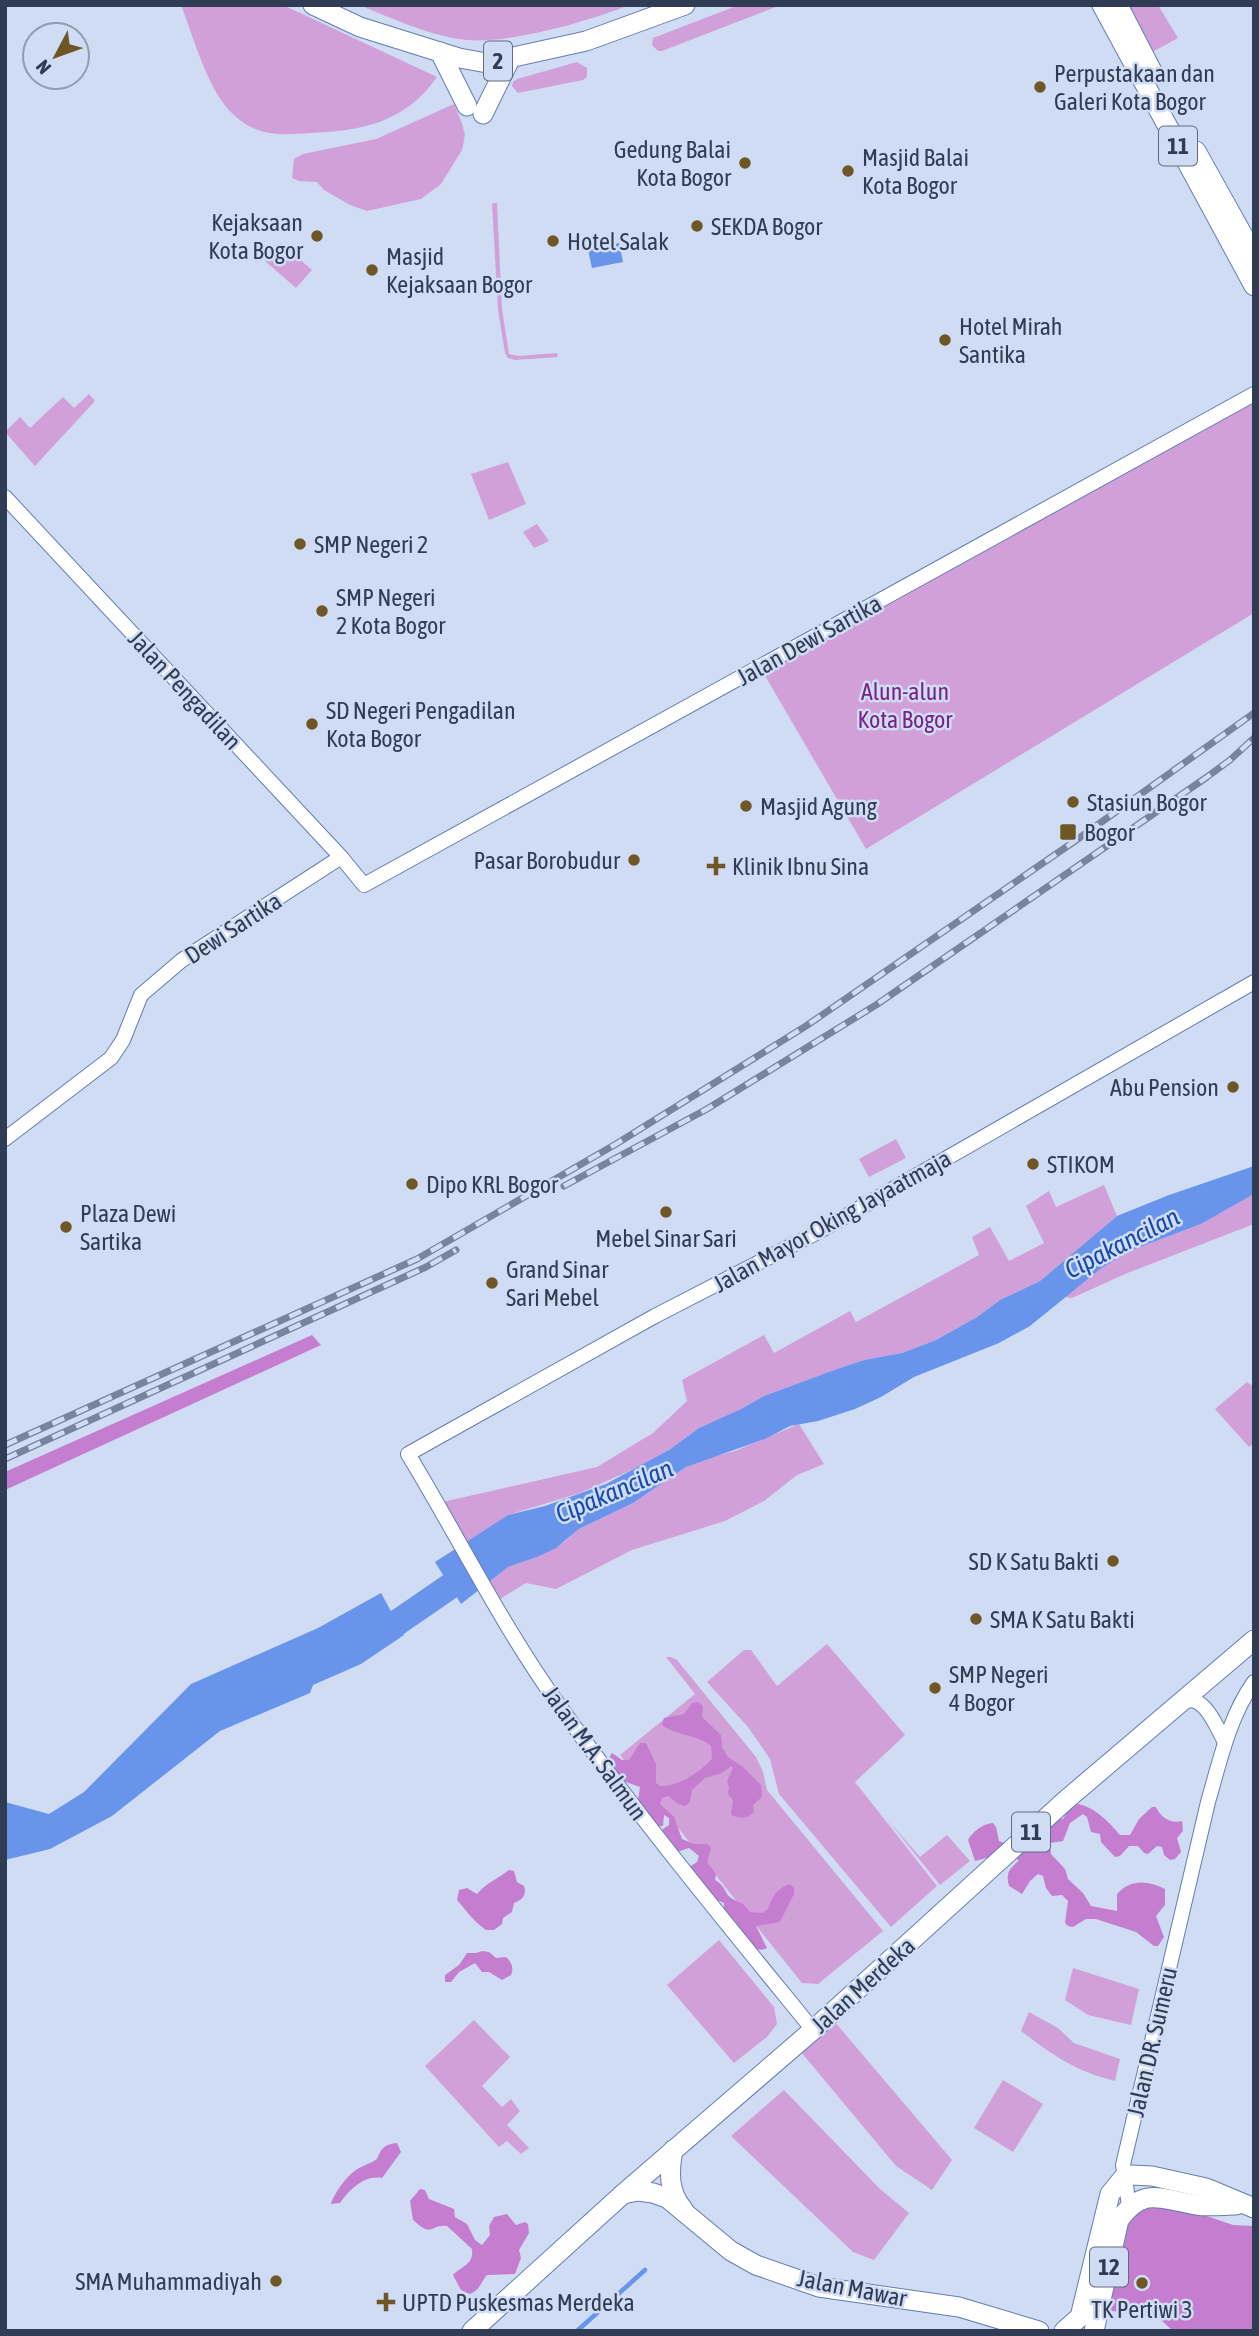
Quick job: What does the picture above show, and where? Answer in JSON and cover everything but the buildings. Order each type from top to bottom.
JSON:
[{"type":"main road","name":"2","points":[[313,5],[360,27],[440,52],[487,63],[586,41],[684,5]]},
{"type":"main road","name":"11","points":[[1102,5],[1254,286]]},
{"type":"main road","name":"11","points":[[1118,5],[1254,255]]},
{"type":"main road","points":[[440,52],[475,110],[510,59]]},
{"type":"main road","name":"Jalan Merdeka","points":[[472,2331],[623,2194],[813,2029],[1066,1800],[1254,1640]]},
{"type":"main road","points":[[679,2146],[670,2169],[671,2187],[679,2204],[691,2218]]},
{"type":"main road","points":[[1123,2178],[1131,2175],[1152,2176],[1194,2185],[1247,2206]]},
{"type":"main road","name":"Jalan DR. Sumeru","points":[[1064,2331],[1080,2317],[1110,2194],[1123,2178]]},
{"type":"main road","points":[[623,2194],[638,2191],[653,2193],[667,2198],[691,2218]]},
{"type":"main road","points":[[1129,2206],[1156,2196],[1200,2206],[1247,2206]]},
{"type":"main road","name":"12","points":[[1094,2331],[1119,2220],[1129,2206]]},
{"type":"main road","name":"Jalan Mawar","points":[[691,2218],[730,2251],[756,2265],[818,2287],[959,2307],[1033,2330]]},
{"type":"street","name":"Jalan Dewi Sartika","points":[[364,885],[1254,394]]},
{"type":"street","name":"Jalan Pengadilan","points":[[5,497],[341,857],[364,885]]},
{"type":"street","name":"Dewi Sartika","points":[[5,1139],[111,1058],[137,1009],[141,995],[182,960],[341,857]]},
{"type":"street","name":"Jalan Mayor Oking Jayaatmaja","points":[[408,1454],[655,1316],[818,1232],[1252,983]]},
{"type":"street","name":"Jalan M.A. Salmun","points":[[408,1454],[513,1633],[560,1707],[658,1839],[813,2029]]},
{"type":"street","name":"Jalan DR. Sumeru","points":[[1123,2178],[1123,2165],[1208,1802],[1239,1705],[1254,1682]]},
{"type":"street","points":[[1178,1704],[1190,1700],[1197,1702],[1211,1718],[1225,1742]]},
{"type":"street","points":[[1123,2178],[1129,2206]]},
{"type":"green space","points":[[181,5],[283,5],[437,77],[425,92],[397,114],[365,126],[300,134],[261,131],[235,116],[217,94]]},
{"type":"green space","points":[[359,5],[629,5],[593,18],[526,35],[467,40],[412,26]]},
{"type":"green space","points":[[739,5],[781,5],[662,51],[652,45],[653,38]]},
{"type":"green space","points":[[1118,5],[1158,5],[1178,38],[1145,56]]},
{"type":"green space","points":[[577,62],[587,68],[587,77],[583,80],[518,93],[512,86],[517,79]]},
{"type":"green space","points":[[454,104],[465,135],[462,150],[441,184],[421,199],[367,211],[324,190],[317,182],[292,178],[294,159],[303,154],[376,139]]},
{"type":"green space","points":[[492,203],[497,203],[502,309],[509,354],[519,356],[557,353],[558,357],[515,360],[508,358],[505,353],[498,310]]},
{"type":"green space","points":[[281,243],[312,270],[296,288],[265,261]]},
{"type":"green space","points":[[89,394],[95,401],[35,466],[5,432],[20,417],[30,428],[63,397],[74,408]]},
{"type":"green space","name":"Alun-alun Kota Bogor","points":[[1254,395],[1254,613],[866,849],[760,667]]},
{"type":"green space","points":[[508,462],[526,504],[489,520],[471,474]]},
{"type":"green space","points":[[537,524],[549,541],[534,548],[523,532]]},
{"type":"green space","points":[[896,1139],[906,1158],[869,1177],[859,1159]]},
{"type":"green space","points":[[1104,1185],[1117,1216],[1040,1281],[1000,1300],[977,1317],[936,1340],[902,1353],[864,1360],[764,1396],[699,1428],[645,1464],[580,1493],[508,1515],[462,1545],[438,1503],[597,1467],[653,1433],[687,1401],[682,1380],[764,1335],[774,1353],[850,1311],[856,1322],[979,1255],[972,1237],[990,1227],[1009,1261],[1044,1243],[1026,1206],[1049,1191],[1056,1207]]},
{"type":"green space","points":[[1254,1194],[1254,1224],[1125,1274],[1072,1298],[1065,1297],[1127,1252],[1201,1224]]},
{"type":"green space","points":[[1247,1382],[1254,1387],[1254,1443],[1249,1447],[1215,1409]]},
{"type":"green space","points":[[799,1424],[824,1464],[797,1475],[764,1501],[725,1521],[632,1550],[556,1589],[526,1583],[495,1602],[485,1585],[508,1567],[537,1557],[564,1542],[579,1529],[633,1503],[686,1467],[735,1451]]},
{"type":"green space","points":[[827,1644],[905,1735],[855,1782],[937,1886],[891,1927],[779,1794],[770,1759],[748,1727],[707,1682],[744,1650],[751,1650],[777,1686]]},
{"type":"green space","points":[[666,1657],[677,1660],[756,1757],[767,1790],[883,1931],[818,1984],[802,1983],[620,1755],[695,1694]]},
{"type":"green space","points":[[886,1818],[920,1857],[947,1835],[970,1861],[940,1885]]},
{"type":"green space","points":[[719,1940],[774,2007],[777,2024],[767,2037],[734,2063],[667,1985]]},
{"type":"green space","points":[[1073,1968],[1139,1989],[1131,2025],[1088,2015],[1065,2000]]},
{"type":"green space","points":[[1029,2012],[1058,2028],[1074,2043],[1120,2059],[1115,2081],[1065,2062],[1021,2031]]},
{"type":"green space","points":[[474,2020],[510,2057],[482,2086],[502,2107],[511,2099],[520,2111],[507,2125],[529,2148],[521,2154],[507,2141],[499,2147],[425,2066]]},
{"type":"green space","points":[[834,2021],[952,2160],[932,2190],[896,2166],[801,2052]]},
{"type":"green space","points":[[1003,2080],[1043,2104],[1013,2152],[974,2128]]},
{"type":"green space","points":[[784,2090],[880,2189],[909,2213],[874,2260],[853,2252],[731,2136]]},
{"type":"shaded area","points":[[312,1335],[321,1345],[5,1490],[5,1472]]},
{"type":"shaded area","points":[[698,1702],[703,1706],[702,1717],[721,1735],[722,1747],[728,1757],[761,1785],[762,1797],[753,1805],[754,1812],[749,1816],[741,1818],[731,1815],[733,1800],[728,1794],[727,1781],[733,1768],[731,1766],[722,1773],[705,1778],[692,1790],[690,1802],[685,1806],[668,1796],[662,1798],[660,1804],[674,1817],[682,1839],[694,1844],[707,1844],[711,1848],[708,1863],[716,1874],[715,1880],[729,1896],[743,1904],[750,1912],[762,1913],[768,1909],[778,1891],[790,1884],[794,1888],[794,1894],[780,1922],[756,1926],[767,1948],[762,1950],[750,1945],[740,1928],[733,1926],[724,1916],[724,1903],[712,1898],[689,1873],[699,1856],[689,1848],[677,1852],[660,1835],[669,1825],[669,1818],[664,1815],[663,1826],[656,1826],[637,1807],[640,1787],[615,1778],[609,1766],[612,1753],[622,1760],[629,1760],[640,1743],[646,1743],[656,1764],[656,1783],[661,1786],[682,1781],[702,1769],[712,1759],[711,1746],[662,1725],[664,1718],[684,1714],[692,1703]]},
{"type":"shaded area","points":[[1078,1804],[1096,1812],[1120,1835],[1130,1835],[1139,1819],[1152,1807],[1156,1807],[1167,1819],[1182,1821],[1183,1831],[1177,1838],[1181,1852],[1175,1859],[1170,1860],[1164,1855],[1162,1847],[1157,1846],[1148,1854],[1138,1846],[1129,1846],[1120,1856],[1115,1857],[1101,1842],[1100,1834],[1091,1832],[1087,1817],[1083,1814],[1070,1823],[1063,1841],[1050,1843],[1051,1854],[1091,1906],[1117,1911],[1117,1894],[1133,1883],[1152,1884],[1165,1889],[1165,1905],[1156,1916],[1164,1937],[1158,1946],[1154,1946],[1136,1932],[1096,1919],[1086,1919],[1073,1927],[1068,1926],[1065,1923],[1068,1901],[1062,1895],[1052,1896],[1046,1888],[1043,1876],[1038,1874],[1022,1894],[1009,1886],[1008,1881],[1010,1871],[1019,1860],[1002,1854],[975,1861],[968,1840],[982,1826],[993,1823],[999,1841],[1017,1848],[1033,1850],[1058,1819],[1063,1819],[1068,1811]]},
{"type":"shaded area","points":[[509,1870],[514,1871],[517,1882],[524,1886],[524,1895],[514,1903],[512,1912],[503,1918],[502,1924],[494,1930],[486,1930],[457,1900],[459,1890],[467,1888],[477,1894]]},
{"type":"shaded area","points":[[489,1952],[496,1958],[506,1957],[512,1966],[511,1975],[502,1980],[489,1972],[482,1972],[475,1963],[459,1972],[451,1982],[445,1982],[445,1975],[459,1965],[467,1953]]},
{"type":"shaded area","points":[[397,2143],[401,2152],[382,2178],[363,2181],[340,2203],[331,2204],[352,2173],[377,2159],[386,2146]]},
{"type":"shaded area","points":[[420,2189],[425,2190],[429,2199],[454,2209],[455,2217],[467,2224],[475,2240],[482,2245],[490,2235],[489,2226],[494,2217],[507,2214],[516,2225],[525,2222],[528,2224],[529,2233],[519,2250],[521,2258],[515,2274],[487,2275],[474,2292],[470,2294],[461,2290],[453,2275],[469,2262],[472,2249],[447,2226],[428,2230],[413,2220],[410,2201]]},
{"type":"shaded area","points":[[1146,2203],[1174,2205],[1233,2225],[1254,2226],[1254,2331],[1173,2331],[1159,2318],[1106,2310],[1126,2217]]},
{"type":"water","points":[[619,243],[623,262],[592,268],[588,250]]},
{"type":"water","points":[[1254,1166],[1254,1194],[1201,1224],[1127,1252],[1099,1270],[1030,1326],[999,1343],[914,1377],[855,1409],[818,1421],[790,1426],[765,1439],[686,1467],[633,1503],[579,1529],[556,1548],[508,1567],[461,1604],[435,1562],[508,1515],[545,1506],[606,1484],[669,1450],[699,1428],[764,1396],[864,1360],[902,1353],[936,1340],[977,1317],[1000,1300],[1040,1281],[1117,1216]]},
{"type":"water","points":[[381,1593],[404,1635],[361,1664],[313,1685],[310,1693],[220,1731],[112,1816],[50,1849],[5,1860],[5,1802],[49,1814],[84,1792],[191,1684],[318,1628]]},
{"type":"waterway","name":"Cipakancilan","points":[[369,1642],[478,1567]]},
{"type":"waterway","points":[[577,2331],[645,2270]]},
{"type":"railway","points":[[5,1445],[417,1259],[616,1144],[806,1026],[1075,841],[1254,713]]},
{"type":"railway","points":[[564,1186],[707,1109],[876,1005],[1207,777],[1254,738]]},
{"type":"railway","points":[[5,1459],[426,1267],[456,1250]]},
{"type":"place","name":"Perpustakaan dan Galeri Kota Bogor","points":[[1040,87]]},
{"type":"place","name":"Gedung Balai Kota Bogor","points":[[745,163]]},
{"type":"place","name":"Masjid Balai Kota Bogor","points":[[848,171]]},
{"type":"place","name":"SEKDA Bogor","points":[[697,226]]},
{"type":"place","name":"Kejaksaan Kota Bogor","points":[[317,236]]},
{"type":"place","name":"Hotel Salak","points":[[553,241]]},
{"type":"place","name":"Masjid Kejaksaan Bogor","points":[[372,270]]},
{"type":"place","name":"Hotel Mirah Santika","points":[[945,340]]},
{"type":"place","name":"SMP Negeri 2","points":[[300,544]]},
{"type":"place","name":"SMP Negeri 2 Kota Bogor","points":[[322,611]]},
{"type":"place","name":"SD Negeri Pengadilan Kota Bogor","points":[[312,724]]},
{"type":"place","name":"Stasiun Bogor","points":[[1073,802]]},
{"type":"place","name":"Masjid Agung","points":[[746,806]]},
{"type":"place","name":"Bogor","points":[[1068,832]]},
{"type":"place","name":"Pasar Borobudur","points":[[634,860]]},
{"type":"place","name":"Klinik Ibnu Sina","points":[[716,866]]},
{"type":"place","name":"Abu Pension","points":[[1233,1087]]},
{"type":"place","name":"STIKOM","points":[[1033,1164]]},
{"type":"place","name":"Dipo KRL Bogor","points":[[412,1184]]},
{"type":"place","name":"Mebel Sinar Sari","points":[[666,1212]]},
{"type":"place","name":"Plaza Dewi Sartika","points":[[66,1227]]},
{"type":"place","name":"Grand Sinar Sari Mebel","points":[[492,1283]]},
{"type":"place","name":"SD K Satu Bakti","points":[[1113,1561]]},
{"type":"place","name":"SMA K Satu Bakti","points":[[976,1619]]},
{"type":"place","name":"SMP Negeri 4 Bogor","points":[[935,1688]]},
{"type":"place","name":"SMA Muhammadiyah","points":[[276,2281]]},
{"type":"place","name":"TK Pertiwi 3","points":[[1142,2283]]},
{"type":"place","name":"UPTD Puskesmas Merdeka","points":[[386,2302]]}]
